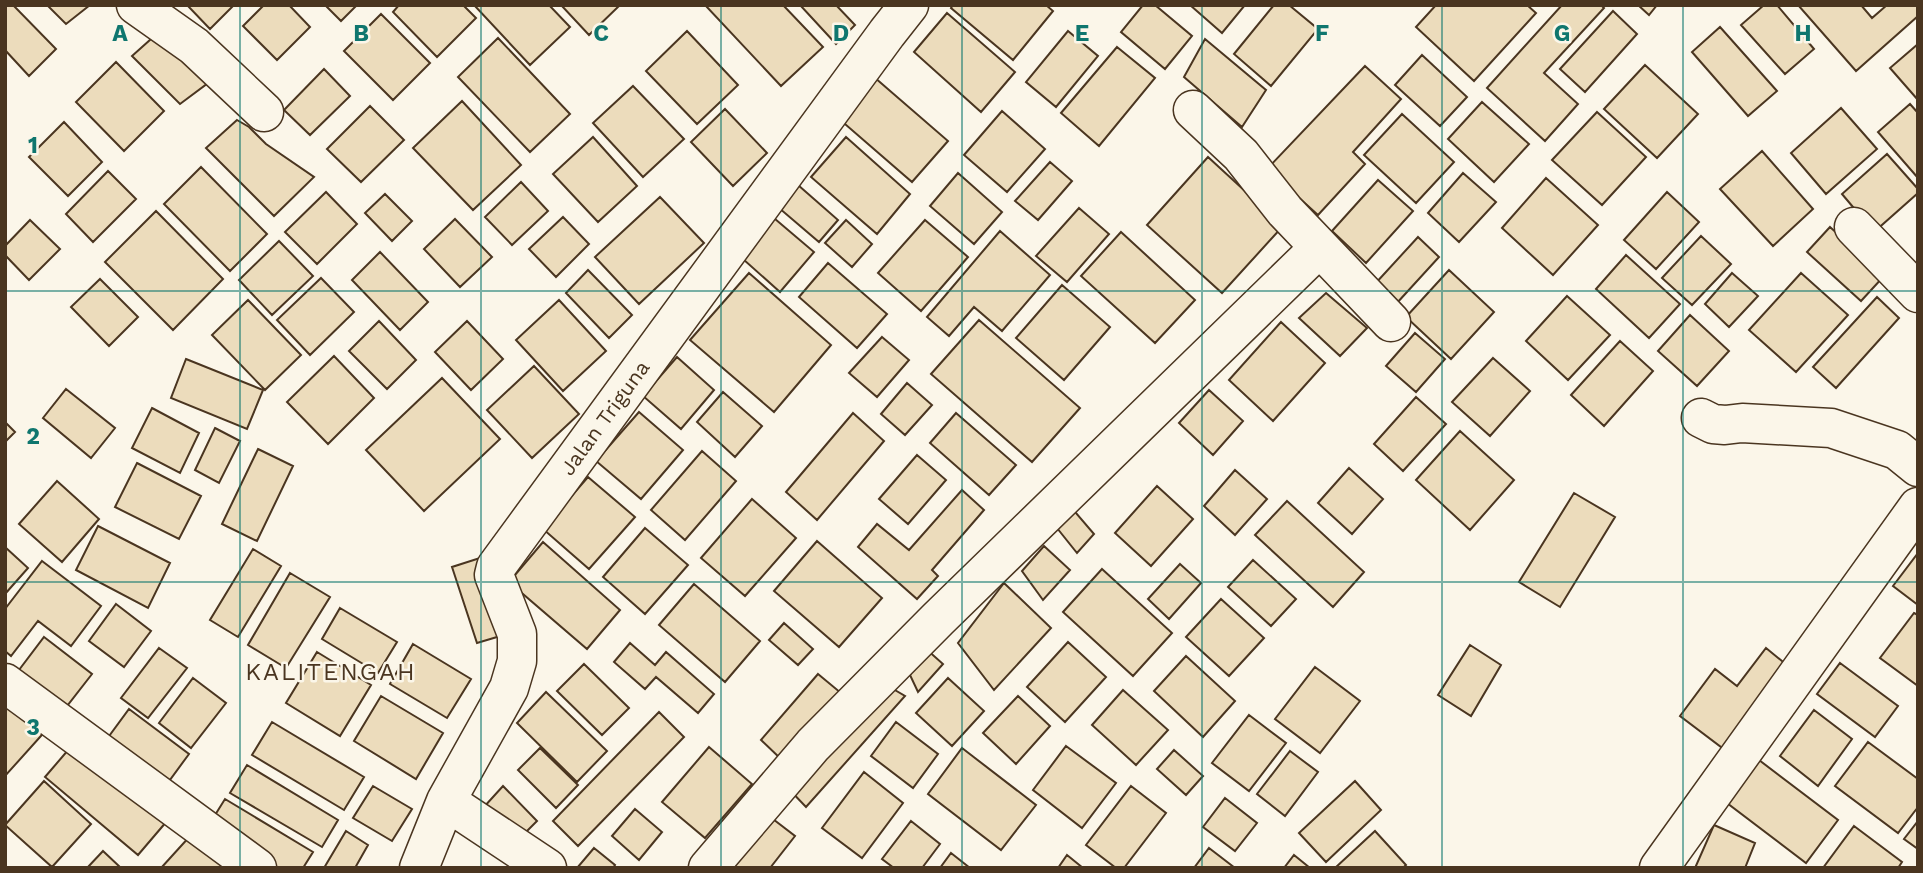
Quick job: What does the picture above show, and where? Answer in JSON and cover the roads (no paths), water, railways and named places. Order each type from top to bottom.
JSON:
[{"type":"street","points":[[136,5],[194,46],[264,111]]},
{"type":"street","name":"Jalan Triguna","points":[[419,868],[446,801],[509,688],[517,661],[517,634],[494,575],[496,567],[909,5]]},
{"type":"street","points":[[1193,110],[1241,155],[1285,211],[1391,322]]},
{"type":"street","points":[[1854,227],[1918,293]]},
{"type":"street","points":[[708,868],[813,745],[938,619],[1319,248]]},
{"type":"street","points":[[1701,418],[1713,424],[1725,425],[1742,423],[1831,428],[1897,450],[1918,467]]},
{"type":"street","points":[[1659,868],[1918,508]]},
{"type":"street","points":[[5,683],[257,868]]},
{"type":"street","points":[[446,801],[547,868]]},
{"type":"district","name":"KALITENGAH","points":[[331,672]]}]
